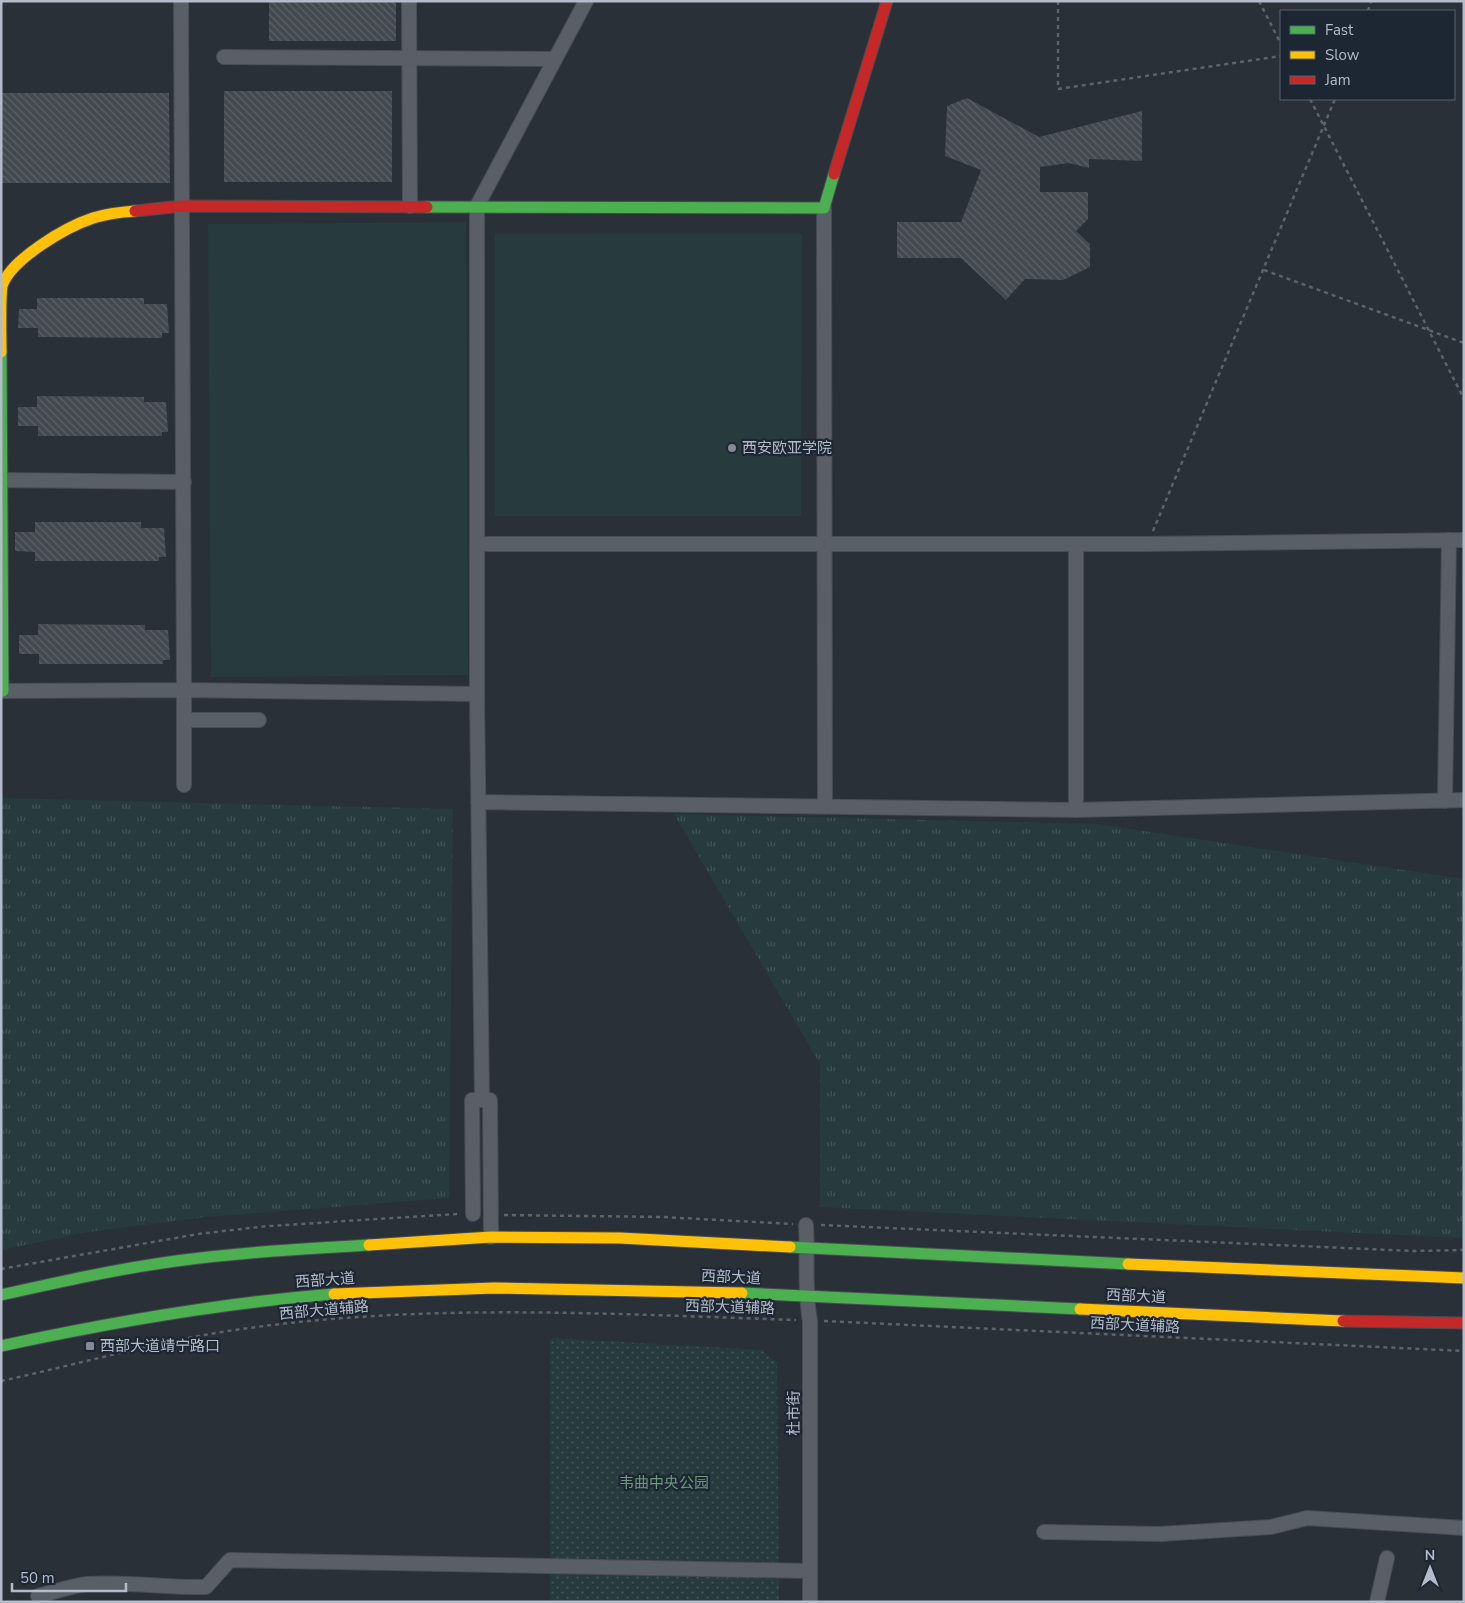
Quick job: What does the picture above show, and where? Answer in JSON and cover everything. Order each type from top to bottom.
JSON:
[{"type":"main road","points":[[2,691],[1,325],[4,272],[53,237],[85,221],[126,212],[182,206],[824,208],[887,1]]},
{"type":"main road","points":[[1,1295],[93,1275],[175,1261],[250,1252],[411,1240],[491,1237],[620,1238],[1464,1278]]},
{"type":"main road","name":"西部大道","points":[[1,1346],[182,1310],[276,1299],[410,1290],[567,1286],[1380,1323],[1464,1323]]},
{"type":"street","points":[[181,1],[184,785]]},
{"type":"street","points":[[409,1],[410,206]]},
{"type":"street","points":[[482,1100],[477,694],[477,206],[586,1]]},
{"type":"street","points":[[224,57],[555,58]]},
{"type":"street","points":[[824,208],[825,807]]},
{"type":"street","points":[[2,480],[184,482]]},
{"type":"street","points":[[1445,801],[1449,540]]},
{"type":"street","points":[[478,544],[1147,544],[1464,540]]},
{"type":"street","points":[[1076,544],[1076,810]]},
{"type":"street","points":[[2,691],[184,690],[477,694]]},
{"type":"street","points":[[184,720],[258,720]]},
{"type":"street","points":[[478,802],[1076,810],[1464,800]]},
{"type":"street","points":[[473,1214],[472,1100],[490,1100],[491,1237]]},
{"type":"street","name":"杜市街","points":[[806,1224],[805,1296],[810,1321],[810,1602]]},
{"type":"street","points":[[1044,1532],[1160,1534],[1271,1526],[1307,1518],[1464,1528]]},
{"type":"street","points":[[1377,1602],[1387,1558]]},
{"type":"street","points":[[38,1596],[85,1584],[128,1584],[178,1588],[206,1587],[230,1560],[810,1571]]},
{"type":"path","points":[[1058,1],[1058,89],[1280,56]]},
{"type":"path","points":[[1259,1],[1280,42]]},
{"type":"path","points":[[1311,100],[1464,399]]},
{"type":"path","points":[[1147,544],[1335,100]]},
{"type":"path","points":[[1264,270],[1464,343]]},
{"type":"path","name":"西部大道辅路","points":[[1,1381],[132,1350],[249,1328],[372,1317],[496,1312],[810,1321],[1464,1351]]},
{"type":"green space","points":[[466,222],[468,675],[211,677],[208,224]]},
{"type":"green space","points":[[495,234],[802,234],[801,516],[495,516]]},
{"type":"green space","points":[[1,798],[453,809],[449,1198],[207,1217],[88,1232],[1,1250]]},
{"type":"green space","points":[[674,814],[1097,824],[1464,879],[1464,1238],[820,1207],[820,1064]]},
{"type":"green space","name":"韦曲中央公园","points":[[550,1338],[762,1350],[777,1363],[779,1602],[550,1602]]},
{"type":"building","points":[[269,1],[396,1],[396,41],[269,41]]},
{"type":"building","points":[[224,91],[392,91],[392,182],[224,182]]},
{"type":"building","points":[[1,93],[169,93],[170,183],[1,183]]},
{"type":"building","points":[[967,98],[1039,137],[1142,111],[1142,161],[1089,159],[1089,168],[1069,163],[1040,167],[1040,192],[1088,192],[1088,219],[1076,231],[1090,244],[1090,267],[1063,280],[1025,279],[1006,300],[961,258],[897,258],[897,222],[961,222],[981,170],[945,156],[947,106]]},
{"type":"building","points":[[37,298],[144,298],[144,304],[167,304],[169,333],[162,333],[162,338],[38,337],[38,328],[18,328],[19,309],[37,309]]},
{"type":"building","points":[[37,396],[144,397],[144,402],[166,402],[168,432],[162,432],[162,436],[38,436],[38,426],[18,426],[18,407],[37,407]]},
{"type":"building","points":[[35,522],[141,522],[141,528],[164,528],[166,557],[159,557],[159,561],[35,561],[35,552],[15,551],[15,532],[35,532]]},
{"type":"building","points":[[38,624],[145,625],[145,630],[168,630],[170,660],[163,660],[163,664],[39,664],[39,654],[19,654],[19,635],[38,635]]},
{"type":"traffic: fast","points":[[427,207],[824,208],[834,174]]},
{"type":"traffic: fast","points":[[1,352],[3,691]]},
{"type":"traffic: fast","points":[[1,1295],[110,1272],[176,1261],[248,1253],[369,1245]]},
{"type":"traffic: fast","points":[[790,1247],[1128,1264]]},
{"type":"traffic: fast","points":[[742,1293],[1080,1309]]},
{"type":"traffic: fast","points":[[1,1346],[167,1314],[334,1294]]},
{"type":"traffic: slow","points":[[1,352],[2,286],[16,265],[41,245],[82,222],[103,215],[135,211]]},
{"type":"traffic: slow","points":[[369,1245],[491,1237],[620,1238],[790,1247]]},
{"type":"traffic: slow","points":[[1128,1264],[1464,1278]]},
{"type":"traffic: slow","points":[[334,1294],[494,1288],[742,1293]]},
{"type":"traffic: slow","points":[[1080,1309],[1343,1321]]},
{"type":"traffic: jam","points":[[834,174],[887,1]]},
{"type":"traffic: jam","points":[[135,211],[182,206],[427,207]]},
{"type":"traffic: jam","points":[[1343,1321],[1464,1323]]},
{"type":"place","name":"西安欧亚学院","points":[[732,448]]},
{"type":"place","name":"西部大道靖宁路口","points":[[90,1346]]}]
